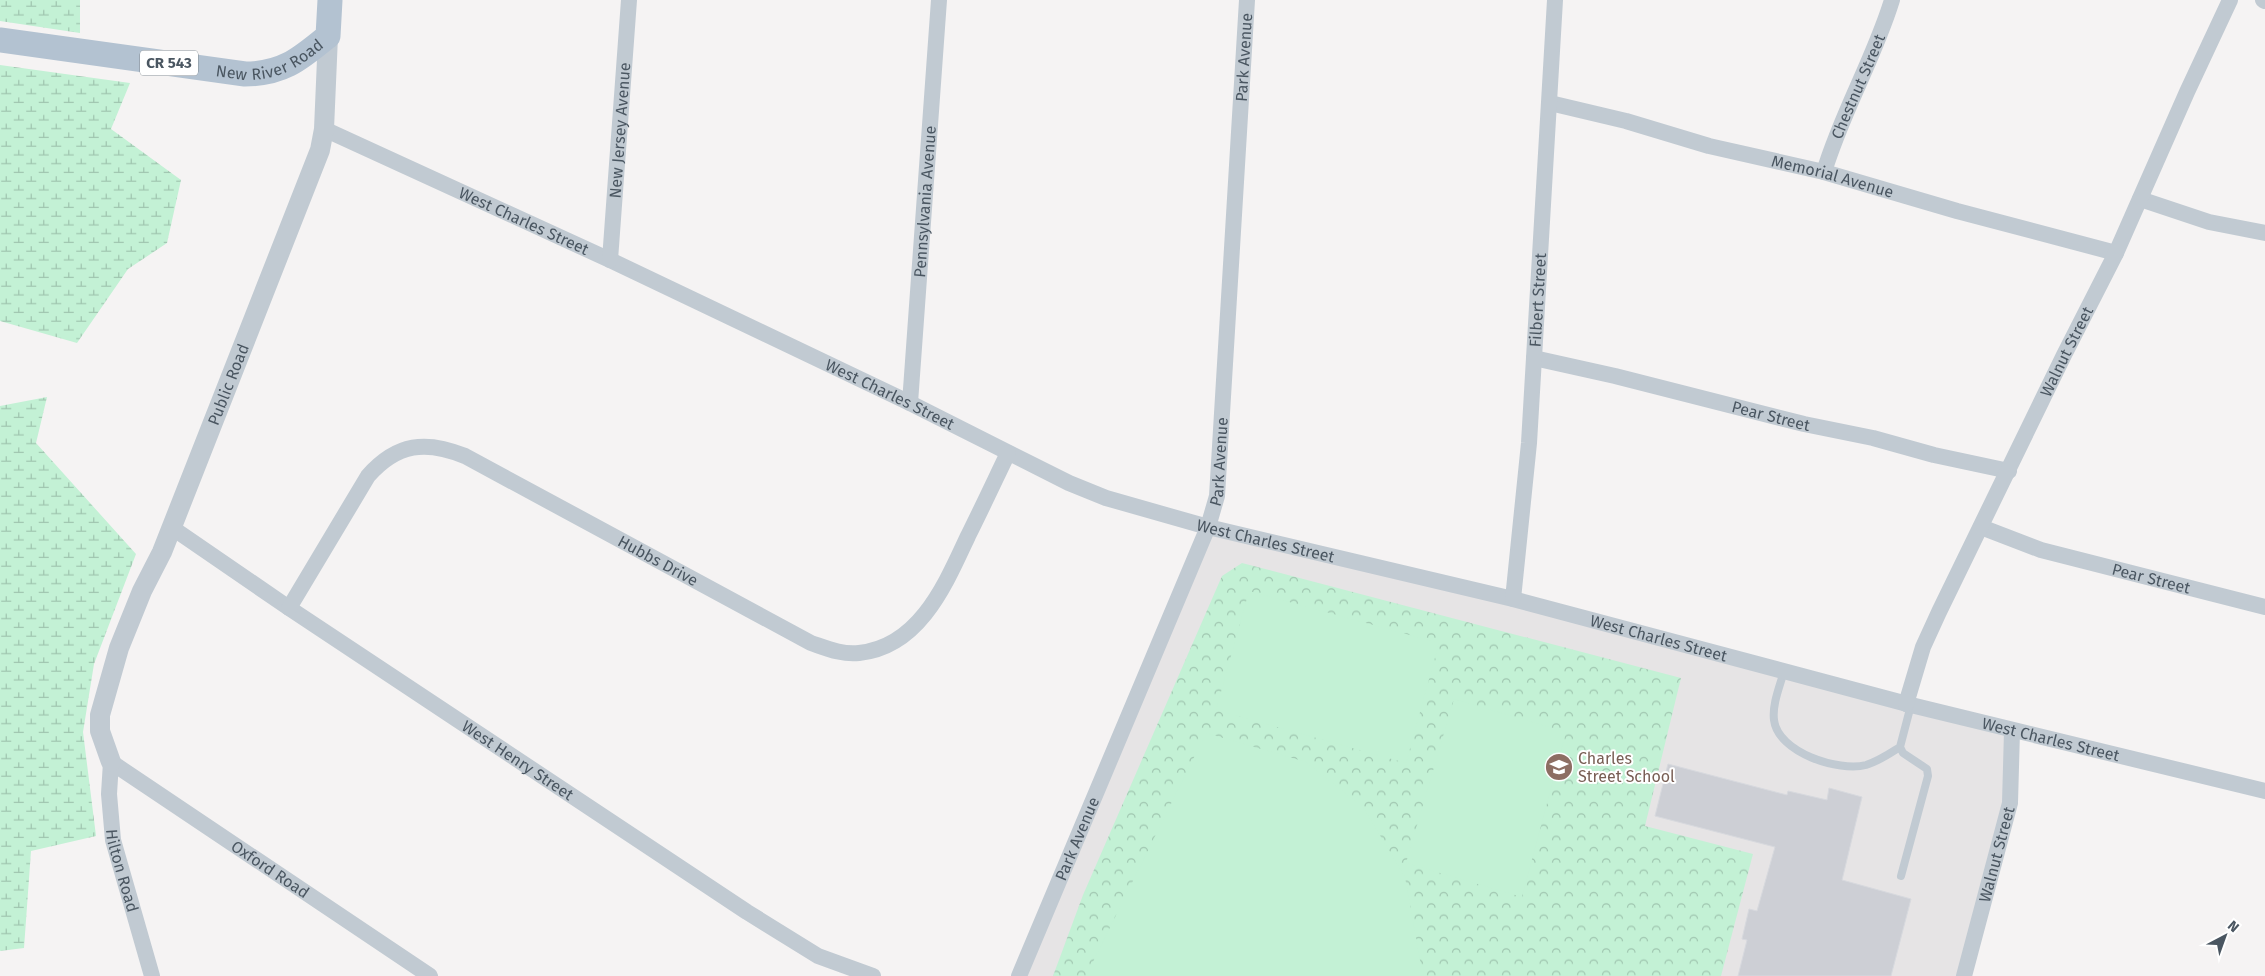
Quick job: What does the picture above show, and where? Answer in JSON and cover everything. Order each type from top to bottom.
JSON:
[{"type":"main road","name":"Public Road","points":[[328,36],[330,0]]},
{"type":"main road","name":"New River Road","points":[[0,40],[256,74],[274,71],[294,63],[328,36]]},
{"type":"street","name":"New Jersey Avenue","points":[[610,260],[629,0]]},
{"type":"street","name":"Pennsylvania Avenue","points":[[910,403],[939,0]]},
{"type":"street","name":"Park Avenue","points":[[1019,976],[1208,527],[1217,496],[1247,0]]},
{"type":"street","name":"Filbert Street","points":[[1513,599],[1529,443],[1555,0]]},
{"type":"street","name":"Chestnut Street","points":[[1824,172],[1846,111],[1874,51],[1892,0]]},
{"type":"street","name":"Walnut Street","points":[[1908,705],[1923,647],[2067,348],[2116,252],[2230,0]]},
{"type":"street","name":"Public Road","points":[[111,762],[100,731],[100,715],[119,648],[142,590],[162,552],[320,150],[324,129],[328,36]]},
{"type":"street","name":"Memorial Avenue","points":[[1550,103],[1626,121],[1710,146],[1824,172],[1957,211],[2116,252]]},
{"type":"street","name":"West Charles Street","points":[[324,129],[610,260],[910,403],[1070,483],[1106,498],[1208,527],[1513,599],[1908,705],[2265,792]]},
{"type":"street","points":[[2140,199],[2210,222],[2265,233]]},
{"type":"street","name":"Pear Street","points":[[1534,358],[1615,376],[1804,424],[1873,438],[1934,456],[2009,471]]},
{"type":"street","name":"Hubbs Drive","points":[[288,608],[368,476],[394,454],[415,446],[427,446],[440,447],[465,456],[811,642],[836,652],[858,653],[877,649],[898,638],[917,624],[928,611],[943,588],[1008,453]]},
{"type":"street","name":"West Henry Street","points":[[171,527],[288,608],[763,922],[818,956],[873,976]]},
{"type":"street","name":"Pear Street","points":[[1981,527],[2041,550],[2265,607]]},
{"type":"street","name":"Walnut Street","points":[[1964,976],[2010,803],[2012,731]]},
{"type":"street","name":"Hilton Road","points":[[111,762],[110,801],[113,840],[152,976]]},
{"type":"street","name":"Oxford Road","points":[[111,762],[430,976]]},
{"type":"lane","points":[[1784,671],[1775,705],[1774,721],[1784,740],[1792,748],[1810,757],[1849,766],[1865,765],[1884,758],[1900,747]]},
{"type":"lane","points":[[1901,876],[1928,776],[1927,769],[1903,754],[1900,747],[1908,705]]},
{"type":"shaded area","name":"Charles Street School","points":[[1208,527],[2012,731],[2010,803],[1965,976],[1019,976]]},
{"type":"green space","points":[[0,0],[80,0],[80,33],[0,21]]},
{"type":"green space","points":[[0,65],[130,83],[111,129],[181,180],[167,243],[128,269],[77,343],[0,321]]},
{"type":"green space","points":[[47,397],[36,443],[136,554],[94,664],[83,732],[96,836],[31,851],[24,948],[0,951],[0,406]]},
{"type":"green space","name":"Charles Street School","points":[[1242,563],[1681,678],[1645,826],[1753,854],[1721,976],[1053,976],[1083,895],[1222,576]]},
{"type":"green space","points":[[1249,591],[1439,643],[1406,763],[1216,710]]},
{"type":"green space","points":[[1454,699],[1566,732],[1522,897],[1406,863]]},
{"type":"green space","points":[[1206,733],[1306,762],[1363,807],[1405,877],[1422,971],[1421,976],[1086,976]]},
{"type":"building","points":[[1668,764],[1787,795],[1788,791],[1827,800],[1829,788],[1862,797],[1842,880],[1911,899],[1891,976],[1738,976],[1747,940],[1742,939],[1749,909],[1757,911],[1775,847],[1655,816]]},
{"type":"place","name":"Charles Street School","points":[[1559,767]]}]
